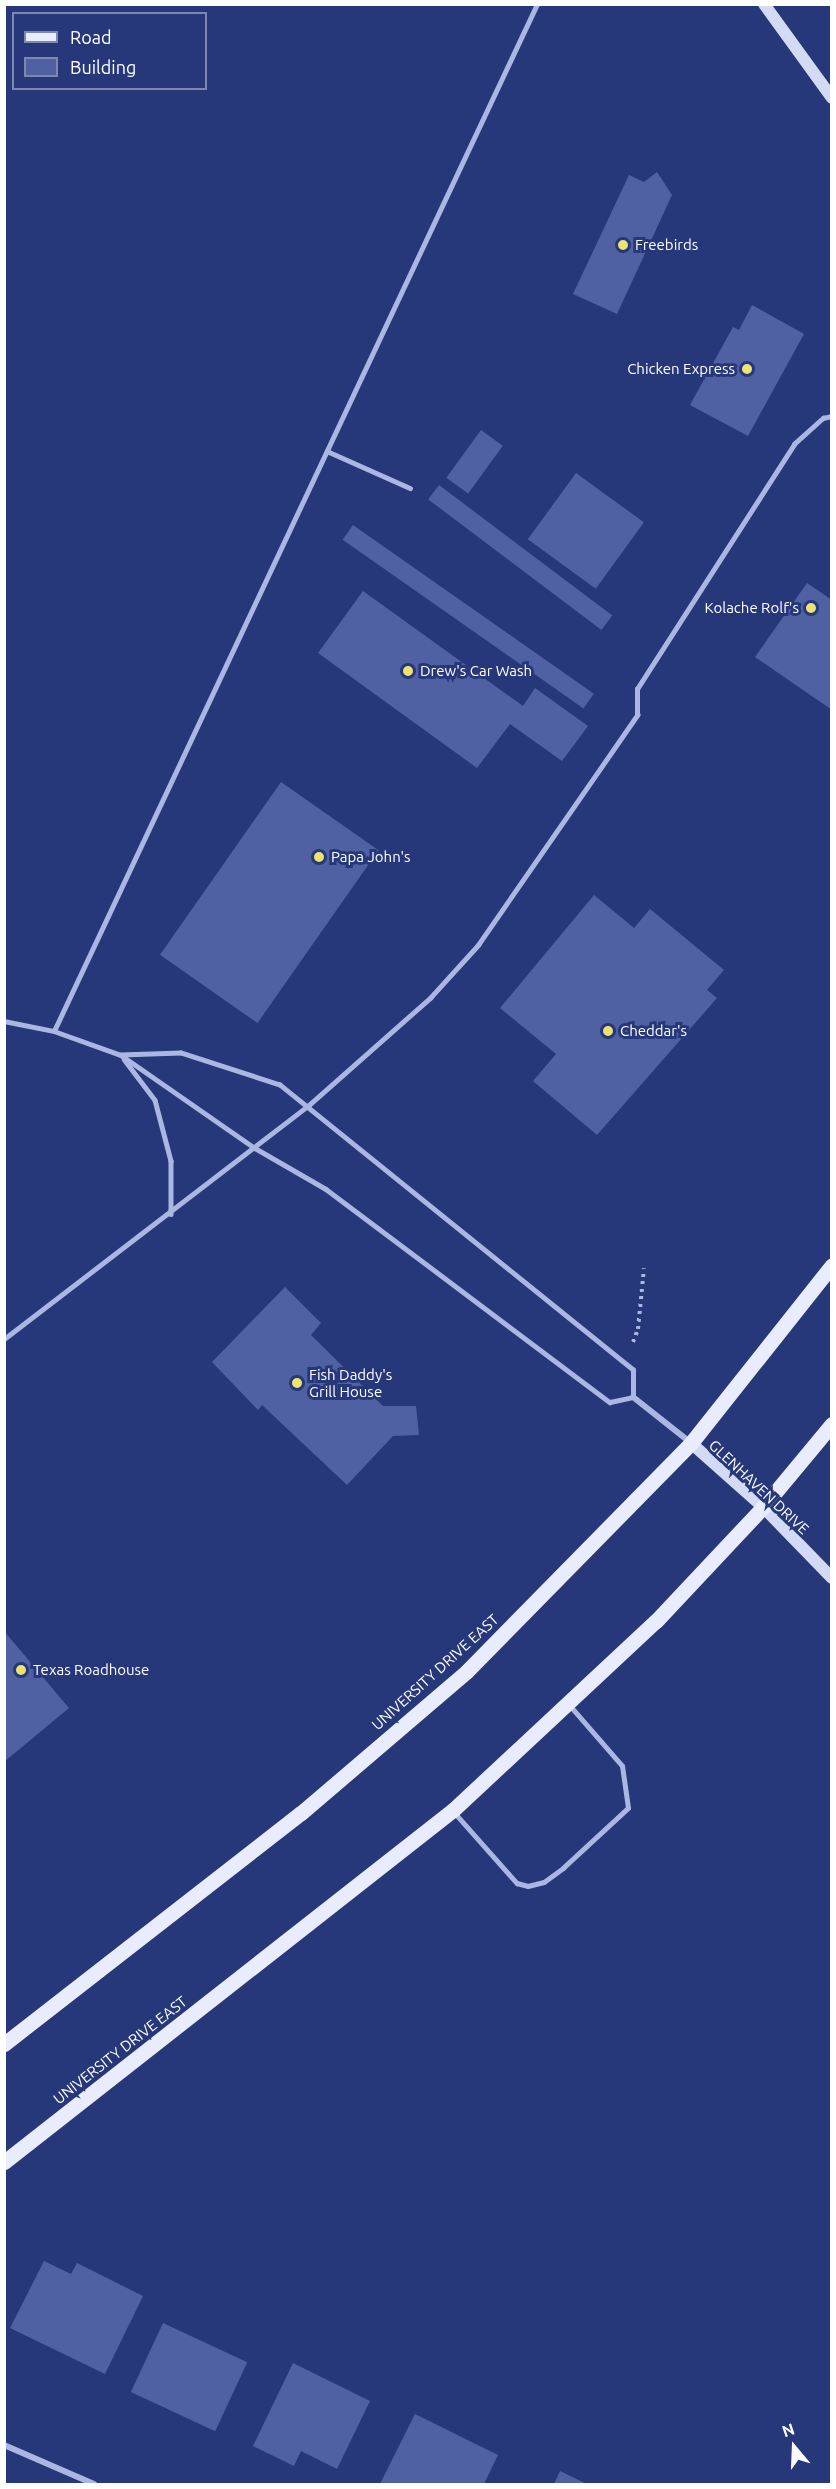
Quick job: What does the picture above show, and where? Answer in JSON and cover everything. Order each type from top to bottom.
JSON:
[{"type":"main road","name":"UNIVERSITY DRIVE EAST","points":[[4,2044],[301,1813],[459,1678],[691,1443],[831,1264]]},
{"type":"main road","name":"UNIVERSITY DRIVE EAST","points":[[4,2162],[453,1810],[569,1705],[763,1507],[831,1424]]},
{"type":"street","points":[[764,4],[831,98]]},
{"type":"street","points":[[633,1397],[691,1443]]},
{"type":"street","name":"GLENHAVEN DRIVE","points":[[691,1443],[763,1507],[831,1578]]},
{"type":"street","points":[[4,2445],[94,2484]]},
{"type":"lane","points":[[54,1030],[537,4]]},
{"type":"lane","points":[[4,1340],[171,1214],[309,1105],[430,998],[478,945],[637,715],[637,688],[794,444],[823,418],[831,416]]},
{"type":"lane","points":[[327,451],[410,488]]},
{"type":"lane","points":[[4,1021],[54,1030],[121,1054],[255,1148],[326,1189],[610,1402],[633,1397],[633,1370],[357,1150],[309,1105],[280,1085],[181,1053],[121,1054]]},
{"type":"lane","points":[[121,1054],[155,1100],[171,1161],[171,1214]]},
{"type":"lane","points":[[453,1810],[517,1883],[528,1886],[544,1882],[563,1868],[628,1808],[622,1766],[569,1705]]},
{"type":"path","points":[[632,1342],[638,1329],[644,1268]]},
{"type":"building","name":"Freebirds","points":[[657,172],[672,195],[617,314],[573,294],[629,175],[644,182]]},
{"type":"building","name":"Chicken Express","points":[[752,305],[804,334],[748,436],[690,405],[733,327],[739,330]]},
{"type":"building","points":[[481,430],[503,446],[468,494],[446,478]]},
{"type":"building","points":[[576,473],[644,522],[596,589],[528,539]]},
{"type":"building","points":[[439,485],[612,616],[601,630],[428,499]]},
{"type":"building","points":[[353,525],[594,694],[584,708],[343,540]]},
{"type":"building","points":[[807,583],[832,600],[832,710],[755,657]]},
{"type":"building","name":"Drew's Car Wash","points":[[363,591],[523,706],[535,688],[588,726],[562,761],[510,724],[477,768],[318,653]]},
{"type":"building","points":[[281,782],[378,850],[257,1023],[160,955]]},
{"type":"building","name":"Cheddar's","points":[[594,895],[634,928],[650,909],[724,970],[707,990],[717,998],[597,1135],[533,1081],[556,1054],[500,1008]]},
{"type":"building","name":"Fish Daddy's Grill House","points":[[285,1287],[321,1323],[311,1335],[383,1406],[416,1406],[419,1435],[393,1436],[347,1485],[262,1405],[258,1410],[212,1362]]},
{"type":"building","name":"Texas Roadhouse","points":[[4,1631],[69,1708],[4,1762]]},
{"type":"building","points":[[44,2261],[71,2274],[77,2263],[143,2296],[105,2374],[10,2328]]},
{"type":"building","points":[[163,2323],[247,2362],[215,2431],[131,2392]]},
{"type":"building","points":[[293,2363],[370,2401],[337,2469],[301,2451],[294,2466],[253,2446]]},
{"type":"building","points":[[415,2414],[498,2455],[484,2484],[380,2484]]},
{"type":"building","points":[[560,2471],[587,2484],[554,2484]]},
{"type":"place","name":"Freebirds","points":[[623,245]]},
{"type":"place","name":"Chicken Express","points":[[747,369]]},
{"type":"place","name":"Kolache Rolf's","points":[[811,608]]},
{"type":"place","name":"Drew's Car Wash","points":[[408,671]]},
{"type":"place","name":"Papa John's","points":[[319,857]]},
{"type":"place","name":"Cheddar's","points":[[608,1031]]},
{"type":"place","name":"Fish Daddy's Grill House","points":[[297,1383]]},
{"type":"place","name":"Texas Roadhouse","points":[[21,1670]]}]
